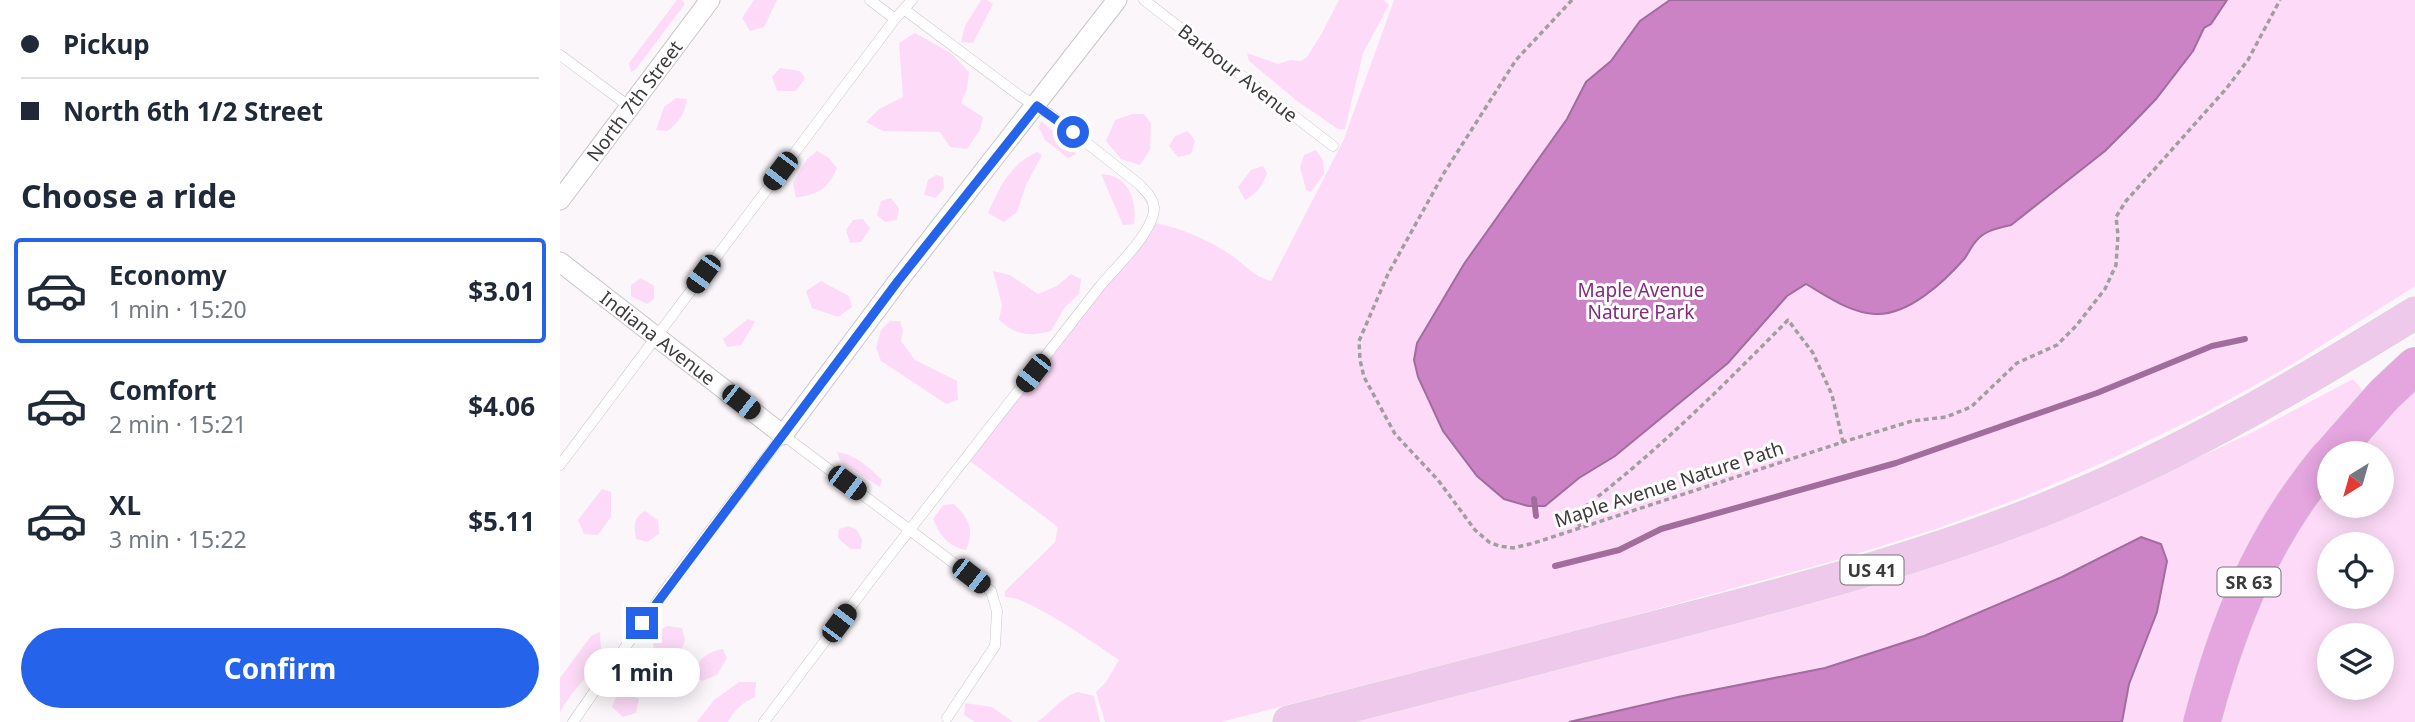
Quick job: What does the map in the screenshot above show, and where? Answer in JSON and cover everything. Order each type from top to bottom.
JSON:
[{"type":"highway","name":"SR 63","points":[[2343,441],[2384,395],[2415,366]]},
{"type":"highway","name":"SR 63","points":[[2202,722],[2219,659],[2247,586],[2288,513],[2317,474]]},
{"type":"main road","name":"US 41","points":[[1289,722],[1844,578],[1967,537],[2073,498],[2189,444],[2252,411],[2415,313]]},
{"type":"street","name":"North 7th Street","points":[[560,200],[710,0]]},
{"type":"street","points":[[783,435],[898,281],[1118,0]]},
{"type":"street","name":"Indiana Avenue","points":[[560,262],[783,435]]},
{"type":"lane","points":[[870,0],[895,19]]},
{"type":"lane","points":[[560,465],[912,0]]},
{"type":"lane","name":"Barbour Avenue","points":[[1144,0],[1333,146]]},
{"type":"lane","points":[[764,722],[883,564],[1101,285],[1146,232],[1154,208],[1151,198],[1139,184],[905,10]]},
{"type":"lane","points":[[560,55],[630,107]]},
{"type":"lane","points":[[573,722],[670,583],[783,435]]},
{"type":"lane","name":"Indiana Avenue","points":[[783,435],[990,592],[997,611],[995,646],[947,718]]},
{"type":"path","name":"Maple Avenue Nature Path","points":[[1572,0],[1516,60],[1444,173],[1388,274],[1359,341],[1364,377],[1395,435],[1438,480],[1475,530],[1489,542],[1513,548],[1843,442],[1912,421],[1946,417],[1971,407],[2017,363],[2057,345],[2105,289],[2116,265],[2116,217],[2126,201],[2226,89],[2248,60],[2280,0]]},
{"type":"path","points":[[1580,527],[1575,514],[1601,495],[1720,388],[1788,320],[1813,353],[1832,394],[1843,442]]},
{"type":"green space","points":[[677,0],[682,0],[685,4],[631,72],[629,63]]},
{"type":"green space","points":[[754,0],[777,0],[764,27],[750,31],[742,18]]},
{"type":"green space","points":[[981,0],[993,4],[973,43],[961,42],[965,26]]},
{"type":"green space","points":[[1339,0],[1384,0],[1389,5],[1363,53],[1345,129],[1338,129],[1297,101],[1249,61],[1247,53],[1278,64],[1290,60],[1301,61],[1307,57],[1322,33]]},
{"type":"green space","name":"Maple Avenue Nature Park","points":[[1394,0],[2415,0],[2415,286],[2291,365],[2205,413],[2109,460],[2023,497],[1936,529],[1837,560],[1603,624],[1221,722],[1105,722],[1096,692],[1106,682],[1119,660],[1045,612],[1005,597],[1005,591],[1055,542],[1058,527],[970,461],[1155,223],[1184,231],[1211,243],[1254,273],[1271,281],[1344,139]]},
{"type":"green space","points":[[915,33],[951,53],[969,72],[967,89],[961,103],[983,117],[980,130],[967,149],[950,147],[940,132],[883,131],[866,122],[879,109],[903,97],[899,43]]},
{"type":"green space","points":[[780,68],[800,71],[805,78],[796,91],[777,91],[772,77]]},
{"type":"green space","points":[[676,98],[687,99],[681,117],[667,131],[656,130],[664,107]]},
{"type":"green space","points":[[1132,114],[1144,114],[1151,123],[1150,150],[1140,165],[1121,159],[1106,141],[1115,120]]},
{"type":"green space","points":[[1041,121],[1068,143],[1076,154],[1068,158],[1045,140],[1039,128]]},
{"type":"green space","points":[[1188,131],[1195,141],[1191,154],[1178,157],[1169,146],[1175,136]]},
{"type":"green space","points":[[1316,150],[1323,160],[1324,174],[1311,192],[1306,190],[1300,167],[1304,155]]},
{"type":"green space","points":[[817,151],[829,158],[837,168],[822,189],[796,198],[793,183],[807,159]]},
{"type":"green space","points":[[1037,152],[1042,155],[1026,185],[1017,212],[1004,222],[988,213],[1001,186],[1013,170]]},
{"type":"green space","points":[[1263,166],[1267,173],[1263,182],[1256,192],[1245,200],[1238,187],[1251,170]]},
{"type":"green space","points":[[1101,174],[1118,179],[1129,190],[1134,206],[1134,224],[1123,225]]},
{"type":"green space","points":[[936,175],[943,177],[944,188],[936,198],[924,195],[928,180]]},
{"type":"green space","points":[[891,198],[899,208],[897,220],[885,222],[877,215],[881,201]]},
{"type":"green space","points":[[863,219],[870,228],[861,242],[850,243],[846,230],[853,220]]},
{"type":"green space","points":[[993,271],[1010,275],[1038,294],[1057,286],[1071,274],[1081,279],[1079,294],[1065,307],[1051,331],[1023,333],[1011,329],[999,320],[1002,305]]},
{"type":"green space","points":[[641,278],[654,286],[654,299],[647,304],[631,296],[631,285]]},
{"type":"green space","points":[[821,281],[849,296],[852,307],[838,317],[812,308],[806,291]]},
{"type":"green space","points":[[748,319],[755,322],[741,345],[727,347],[723,339]]},
{"type":"green space","points":[[890,321],[900,321],[903,330],[901,341],[915,360],[957,381],[958,400],[946,404],[881,361],[876,348],[881,330]]},
{"type":"green space","points":[[2353,379],[2367,396],[2342,441],[2317,441],[2317,488],[2189,722],[1347,722],[1878,583],[2002,542],[2123,492],[2251,433]]},
{"type":"green space","points":[[2415,386],[2415,722],[2215,722],[2260,588],[2317,495],[2317,518],[2394,518],[2394,441],[2360,441]]},
{"type":"green space","points":[[837,452],[867,466],[882,480],[880,487],[840,461]]},
{"type":"green space","points":[[602,489],[611,492],[611,517],[598,535],[584,534],[578,520]]},
{"type":"green space","points":[[954,504],[969,525],[970,536],[966,550],[945,539],[933,519],[943,505]]},
{"type":"green space","points":[[645,511],[658,520],[659,534],[647,542],[636,539],[635,530],[636,520]]},
{"type":"green space","points":[[848,526],[856,529],[862,539],[861,549],[850,549],[838,538],[839,529]]},
{"type":"green space","points":[[667,626],[682,628],[685,640],[679,656],[662,659],[653,647],[655,633]]},
{"type":"green space","points":[[600,632],[599,657],[560,713],[560,678],[591,636]]},
{"type":"green space","points":[[723,649],[727,658],[717,675],[702,681],[693,675],[704,657]]},
{"type":"green space","points":[[739,682],[756,682],[755,697],[739,707],[728,722],[697,722],[714,700]]},
{"type":"green space","points":[[1078,692],[1094,696],[1100,722],[1037,722],[1066,698]]},
{"type":"green space","points":[[626,693],[639,699],[636,713],[623,717],[612,707],[616,697]]},
{"type":"green space","points":[[965,703],[992,707],[1013,722],[975,722],[964,715]]},
{"type":"shaded area","points":[[1670,0],[2227,0],[2211,24],[2204,28],[2193,51],[2156,99],[2105,151],[2011,225],[1984,234],[1957,267],[1925,295],[1900,309],[1875,314],[1848,307],[1806,284],[1787,296],[1728,363],[1615,456],[1579,478],[1545,506],[1528,506],[1504,499],[1477,476],[1443,431],[1418,377],[1414,360],[1417,343],[1464,264],[1567,119],[1586,82],[1611,61],[1640,21]]},
{"type":"shaded area","points":[[2141,537],[2161,544],[2167,561],[2157,612],[2129,684],[2122,722],[1569,722],[1825,668],[1924,636],[2062,577]]},
{"type":"waterway","points":[[1555,566],[1619,550],[1661,529],[1896,463],[2097,393],[2212,346],[2245,339]]},
{"type":"waterway","points":[[1534,499],[1536,516]]},
{"type":"route","points":[[642,623],[898,281],[1037,106],[1073,132]]}]
